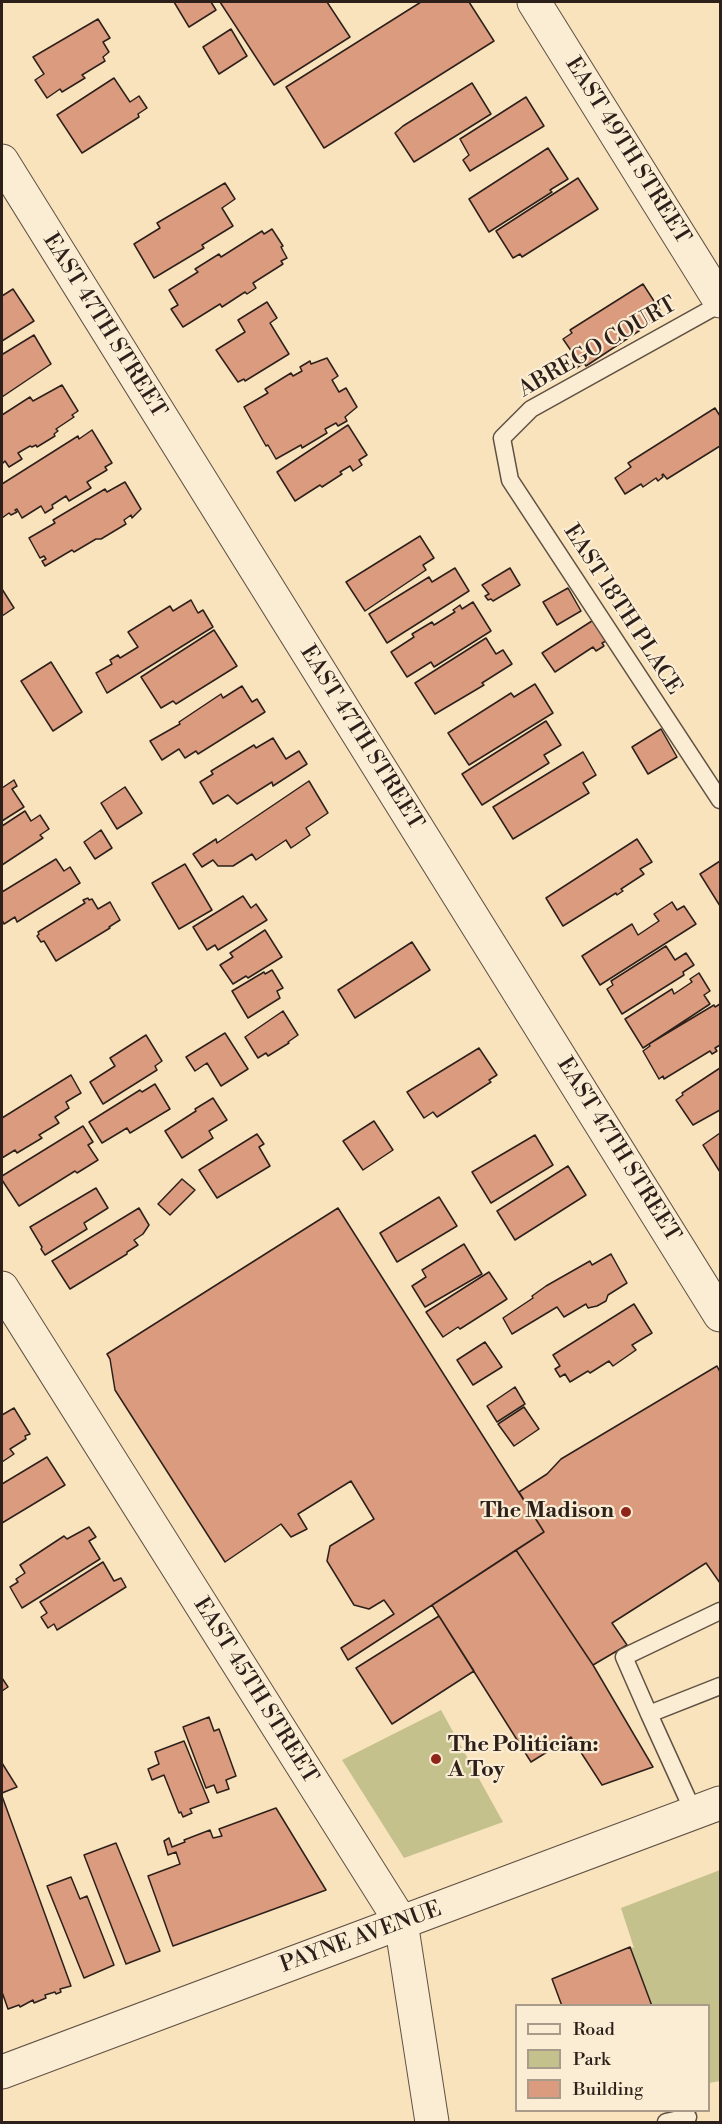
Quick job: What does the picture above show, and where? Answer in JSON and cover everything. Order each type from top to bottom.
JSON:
[{"type":"street","name":"EAST 49TH STREET","points":[[534,2],[720,302]]},
{"type":"street","name":"EAST 47TH STREET","points":[[2,161],[720,1315]]},
{"type":"street","name":"EAST 45TH STREET","points":[[2,1288],[401,1922],[432,2122]]},
{"type":"street","name":"PAYNE AVENUE","points":[[2,2072],[707,1808]]},
{"type":"lane","name":"ABREGO COURT","points":[[502,438],[531,409],[720,302]]},
{"type":"lane","name":"EAST 18TH PLACE","points":[[502,438],[510,480],[720,800]]},
{"type":"lane","points":[[707,1808],[649,1714],[624,1657],[720,1611]]},
{"type":"lane","points":[[649,1714],[720,1686]]},
{"type":"lane","points":[[666,2122],[688,2117]]},
{"type":"green space","points":[[441,1710],[503,1822],[404,1858],[342,1760]]},
{"type":"green space","points":[[720,1870],[720,2081],[710,2083],[710,2004],[652,2004],[630,1947],[634,1948],[621,1908]]},
{"type":"building","points":[[174,2],[211,2],[216,10],[189,27]]},
{"type":"building","points":[[220,2],[327,2],[350,37],[274,85]]},
{"type":"building","points":[[421,2],[469,2],[494,41],[324,148],[286,87]]},
{"type":"building","points":[[98,19],[110,38],[103,42],[109,52],[103,57],[105,61],[82,75],[85,78],[62,92],[60,89],[47,98],[35,80],[44,74],[33,57]]},
{"type":"building","points":[[231,29],[247,56],[219,74],[203,47]]},
{"type":"building","points":[[114,78],[130,102],[139,96],[147,108],[138,114],[139,117],[82,153],[57,115]]},
{"type":"building","points":[[472,83],[491,114],[414,162],[395,133]]},
{"type":"building","points":[[526,97],[544,126],[470,171],[463,160],[469,155],[460,139]]},
{"type":"building","points":[[548,148],[568,179],[550,190],[552,192],[489,232],[469,199]]},
{"type":"building","points":[[578,178],[598,209],[522,257],[520,254],[513,258],[496,231]]},
{"type":"building","points":[[225,183],[235,199],[222,208],[233,226],[202,245],[204,248],[154,278],[134,244],[160,228],[157,223]]},
{"type":"building","points":[[272,229],[283,246],[281,247],[287,258],[281,261],[283,264],[253,283],[256,288],[247,294],[245,292],[222,307],[220,304],[183,327],[171,309],[178,305],[169,290],[198,272],[195,269],[219,254],[221,257],[262,231],[264,234]]},
{"type":"building","points":[[643,284],[663,315],[586,366],[584,363],[577,368],[570,357],[574,355],[563,339],[572,333],[570,330]]},
{"type":"building","points":[[13,289],[34,321],[2,341],[2,296]]},
{"type":"building","points":[[267,302],[277,318],[270,323],[289,354],[245,381],[244,379],[238,382],[216,350],[245,332],[238,320]]},
{"type":"building","points":[[34,335],[51,364],[2,397],[2,352],[3,354]]},
{"type":"building","points":[[327,358],[338,376],[332,380],[339,392],[346,388],[357,407],[345,417],[347,421],[338,426],[336,423],[325,429],[327,433],[302,448],[301,445],[276,459],[244,407],[268,393],[265,389],[291,373],[293,376],[302,371],[300,367],[310,361],[311,364]]},
{"type":"building","points":[[62,385],[78,411],[72,415],[74,417],[56,429],[58,431],[54,434],[55,436],[37,447],[36,445],[30,446],[18,453],[22,459],[9,467],[5,461],[2,464],[2,415],[30,397],[33,401]]},
{"type":"building","points":[[715,408],[720,416],[720,446],[667,479],[663,474],[658,481],[656,478],[643,487],[641,484],[625,494],[615,478],[631,467],[628,463]]},
{"type":"building","points":[[348,425],[367,455],[359,460],[362,465],[353,471],[350,466],[322,487],[320,485],[295,501],[277,472]]},
{"type":"building","points":[[92,430],[112,463],[105,467],[107,470],[87,482],[91,488],[69,501],[66,496],[52,505],[53,508],[45,513],[41,506],[22,518],[17,509],[15,510],[17,512],[11,515],[9,513],[2,518],[2,484],[78,436],[79,439]]},
{"type":"building","points":[[125,482],[141,509],[132,518],[131,515],[124,520],[126,524],[101,539],[96,539],[74,552],[72,550],[45,566],[42,561],[46,559],[44,556],[40,558],[29,538],[55,523],[53,520],[105,489],[107,492]]},
{"type":"building","points":[[420,536],[434,558],[423,565],[426,570],[365,611],[346,582]]},
{"type":"building","points":[[455,568],[469,591],[387,643],[369,614],[429,577],[432,582]]},
{"type":"building","points":[[510,568],[520,585],[493,601],[488,600],[485,596],[489,594],[482,585]]},
{"type":"building","points":[[568,588],[581,611],[557,625],[543,602]]},
{"type":"building","points":[[2,589],[14,608],[2,616]]},
{"type":"building","points":[[191,600],[198,613],[203,610],[213,627],[107,693],[96,673],[112,664],[110,660],[118,655],[120,658],[138,647],[128,632],[170,606],[173,611]]},
{"type":"building","points":[[473,602],[491,631],[434,667],[431,662],[407,677],[391,652],[414,637],[412,634],[432,622],[434,625],[455,612],[453,610],[460,605],[462,609]]},
{"type":"building","points":[[595,619],[608,640],[602,643],[604,646],[596,651],[593,647],[555,672],[542,653]]},
{"type":"building","points":[[214,630],[237,666],[176,704],[173,701],[161,708],[141,677]]},
{"type":"building","points":[[486,638],[496,654],[503,650],[512,664],[482,683],[484,685],[435,714],[415,683]]},
{"type":"building","points":[[51,662],[82,712],[53,731],[21,681]]},
{"type":"building","points":[[535,684],[553,713],[469,765],[448,733],[511,693],[514,697]]},
{"type":"building","points":[[242,686],[252,702],[257,699],[265,712],[198,754],[196,751],[185,758],[179,749],[162,760],[150,741],[180,724],[179,722],[221,694],[223,698]]},
{"type":"building","points":[[546,721],[561,745],[544,755],[549,763],[482,805],[462,774]]},
{"type":"building","points":[[661,729],[677,757],[648,774],[632,747]]},
{"type":"building","points":[[273,738],[286,759],[299,751],[307,764],[273,786],[272,782],[237,804],[228,795],[213,804],[200,782],[213,774],[211,771],[254,745],[256,748]]},
{"type":"building","points":[[583,752],[596,775],[583,783],[589,793],[513,839],[493,807]]},
{"type":"building","points":[[14,780],[17,786],[12,789],[24,807],[2,821],[2,788]]},
{"type":"building","points":[[309,781],[328,813],[306,828],[310,835],[291,848],[286,840],[256,860],[252,854],[233,866],[218,866],[213,860],[202,867],[193,854],[216,839],[217,843]]},
{"type":"building","points":[[125,787],[142,813],[117,829],[101,803]]},
{"type":"building","points":[[25,811],[31,821],[40,815],[49,829],[40,835],[43,838],[2,865],[2,826]]},
{"type":"building","points":[[101,830],[112,848],[95,859],[84,842]]},
{"type":"building","points":[[637,839],[652,862],[640,869],[644,874],[621,889],[623,891],[617,895],[616,893],[563,926],[546,898]]},
{"type":"building","points":[[56,859],[64,871],[70,867],[80,883],[17,922],[15,917],[4,924],[2,892]]},
{"type":"building","points":[[720,861],[720,906],[700,874]]},
{"type":"building","points":[[185,864],[212,910],[179,929],[152,883]]},
{"type":"building","points":[[243,896],[251,908],[256,904],[267,920],[218,950],[215,945],[207,950],[193,927]]},
{"type":"building","points":[[92,899],[98,909],[110,902],[120,920],[56,961],[44,941],[41,942],[37,936],[38,932],[85,903],[83,900]]},
{"type":"building","points":[[672,902],[677,910],[684,906],[696,924],[600,985],[582,956],[632,924],[638,935],[659,921],[654,914]]},
{"type":"building","points":[[265,930],[282,957],[248,978],[246,976],[233,984],[220,965],[233,957],[230,953]]},
{"type":"building","points":[[412,942],[430,970],[355,1018],[338,990]]},
{"type":"building","points":[[666,946],[675,960],[686,953],[694,965],[683,972],[684,975],[622,1014],[607,989],[613,985],[611,981]]},
{"type":"building","points":[[272,970],[283,988],[277,991],[280,998],[248,1018],[232,991],[264,972],[265,974]]},
{"type":"building","points":[[699,973],[710,991],[704,995],[710,1004],[643,1048],[625,1019],[672,989],[674,994],[692,982],[690,979]]},
{"type":"building","points":[[720,1004],[720,1045],[715,1048],[717,1051],[712,1054],[710,1051],[664,1079],[663,1076],[659,1079],[643,1051],[650,1046],[649,1044],[714,1005],[715,1007]]},
{"type":"building","points":[[283,1011],[298,1035],[268,1056],[266,1053],[258,1058],[245,1037]]},
{"type":"building","points":[[225,1033],[248,1069],[221,1086],[207,1063],[195,1071],[186,1057]]},
{"type":"building","points":[[146,1035],[162,1061],[155,1066],[157,1070],[103,1104],[90,1082],[115,1066],[110,1058]]},
{"type":"building","points":[[479,1048],[497,1075],[489,1080],[491,1082],[437,1117],[433,1112],[424,1118],[407,1092]]},
{"type":"building","points":[[720,1068],[720,1110],[693,1125],[676,1100],[683,1095],[682,1093]]},
{"type":"building","points":[[71,1075],[81,1093],[66,1102],[69,1108],[55,1117],[59,1123],[39,1135],[42,1138],[17,1153],[15,1150],[2,1158],[2,1118]]},
{"type":"building","points":[[155,1084],[170,1109],[130,1133],[127,1128],[102,1143],[89,1122],[140,1090],[142,1092]]},
{"type":"building","points":[[213,1098],[227,1120],[209,1131],[213,1138],[182,1158],[165,1131]]},
{"type":"building","points":[[374,1121],[393,1150],[363,1170],[343,1141]]},
{"type":"building","points":[[83,1126],[93,1142],[88,1145],[98,1160],[77,1173],[75,1171],[19,1206],[2,1180],[2,1176]]},
{"type":"building","points":[[720,1133],[720,1172],[703,1145]]},
{"type":"building","points":[[257,1134],[264,1144],[259,1147],[270,1166],[217,1198],[199,1170]]},
{"type":"building","points":[[535,1135],[553,1165],[491,1203],[472,1172]]},
{"type":"building","points":[[568,1166],[586,1195],[515,1240],[497,1211]]},
{"type":"building","points":[[182,1179],[195,1190],[170,1215],[158,1204]]},
{"type":"building","points":[[96,1188],[108,1208],[84,1223],[87,1229],[45,1255],[30,1227]]},
{"type":"building","points":[[439,1197],[457,1226],[397,1262],[380,1233]]},
{"type":"building","points":[[139,1208],[149,1225],[143,1234],[134,1240],[138,1245],[70,1289],[52,1261]]},
{"type":"building","points":[[338,1208],[544,1532],[348,1660],[341,1648],[394,1614],[384,1600],[369,1609],[354,1605],[327,1561],[330,1546],[374,1519],[351,1481],[298,1514],[307,1529],[291,1537],[281,1524],[225,1562],[115,1390],[110,1359],[107,1354]]},
{"type":"building","points":[[464,1244],[482,1274],[425,1307],[412,1286],[426,1277],[422,1270]]},
{"type":"building","points":[[611,1254],[627,1283],[608,1295],[606,1301],[588,1308],[586,1304],[564,1317],[557,1307],[512,1334],[503,1318],[533,1298],[532,1296],[546,1286],[590,1261],[592,1265]]},
{"type":"building","points":[[489,1272],[507,1299],[460,1329],[458,1327],[443,1337],[426,1312]]},
{"type":"building","points":[[634,1304],[652,1333],[632,1345],[636,1350],[613,1366],[609,1361],[570,1382],[565,1374],[560,1377],[555,1369],[560,1366],[553,1355]]},
{"type":"building","points":[[485,1342],[502,1367],[473,1385],[457,1360]]},
{"type":"building","name":"The Madison","points":[[717,1366],[720,1372],[720,1583],[706,1563],[612,1623],[627,1645],[593,1665],[516,1550],[544,1532],[519,1492],[547,1474],[561,1459]]},
{"type":"building","points":[[515,1387],[525,1404],[497,1422],[487,1406]]},
{"type":"building","points":[[524,1407],[539,1429],[514,1446],[498,1424]]},
{"type":"building","points":[[14,1408],[30,1434],[10,1449],[14,1454],[2,1462],[2,1415]]},
{"type":"building","points":[[47,1457],[65,1485],[2,1523],[2,1484]]},
{"type":"building","points":[[89,1527],[96,1537],[89,1541],[100,1559],[22,1608],[10,1587],[18,1582],[16,1579],[25,1573],[20,1565],[64,1536],[67,1539]]},
{"type":"building","points":[[516,1550],[593,1665],[653,1767],[602,1785],[571,1737],[531,1762],[432,1605]]},
{"type":"building","points":[[103,1562],[114,1581],[121,1578],[126,1587],[57,1630],[54,1624],[48,1628],[41,1617],[47,1613],[40,1602]]},
{"type":"building","points":[[439,1616],[474,1671],[392,1724],[356,1668]]},
{"type":"building","points":[[2,1678],[8,1687],[2,1691]]},
{"type":"building","points":[[209,1717],[214,1731],[219,1729],[236,1776],[226,1780],[229,1789],[217,1793],[214,1785],[206,1788],[183,1727]]},
{"type":"building","points":[[184,1741],[209,1802],[190,1809],[192,1813],[183,1817],[181,1812],[179,1813],[164,1775],[152,1780],[148,1769],[159,1764],[155,1752]]},
{"type":"building","points":[[2,1763],[17,1787],[2,1793]]},
{"type":"building","points":[[2,1796],[71,1986],[60,1989],[61,1992],[56,1994],[55,1992],[45,1995],[46,1998],[34,2003],[33,2000],[20,2007],[19,2005],[8,2009],[2,1992]]},
{"type":"building","points":[[276,1808],[326,1890],[173,1946],[148,1876],[180,1864],[176,1852],[168,1855],[164,1841],[169,1838],[172,1847],[210,1830],[213,1838],[222,1836],[219,1829]]},
{"type":"building","points":[[116,1843],[160,1951],[126,1964],[84,1855]]},
{"type":"building","points":[[71,1877],[80,1899],[87,1896],[114,1965],[84,1978],[47,1886]]},
{"type":"building","points":[[630,1947],[651,2004],[561,2004],[552,1979]]},
{"type":"place","name":"The Madison","points":[[626,1512]]},
{"type":"place","name":"The Politician: A Toy","points":[[436,1759]]}]
